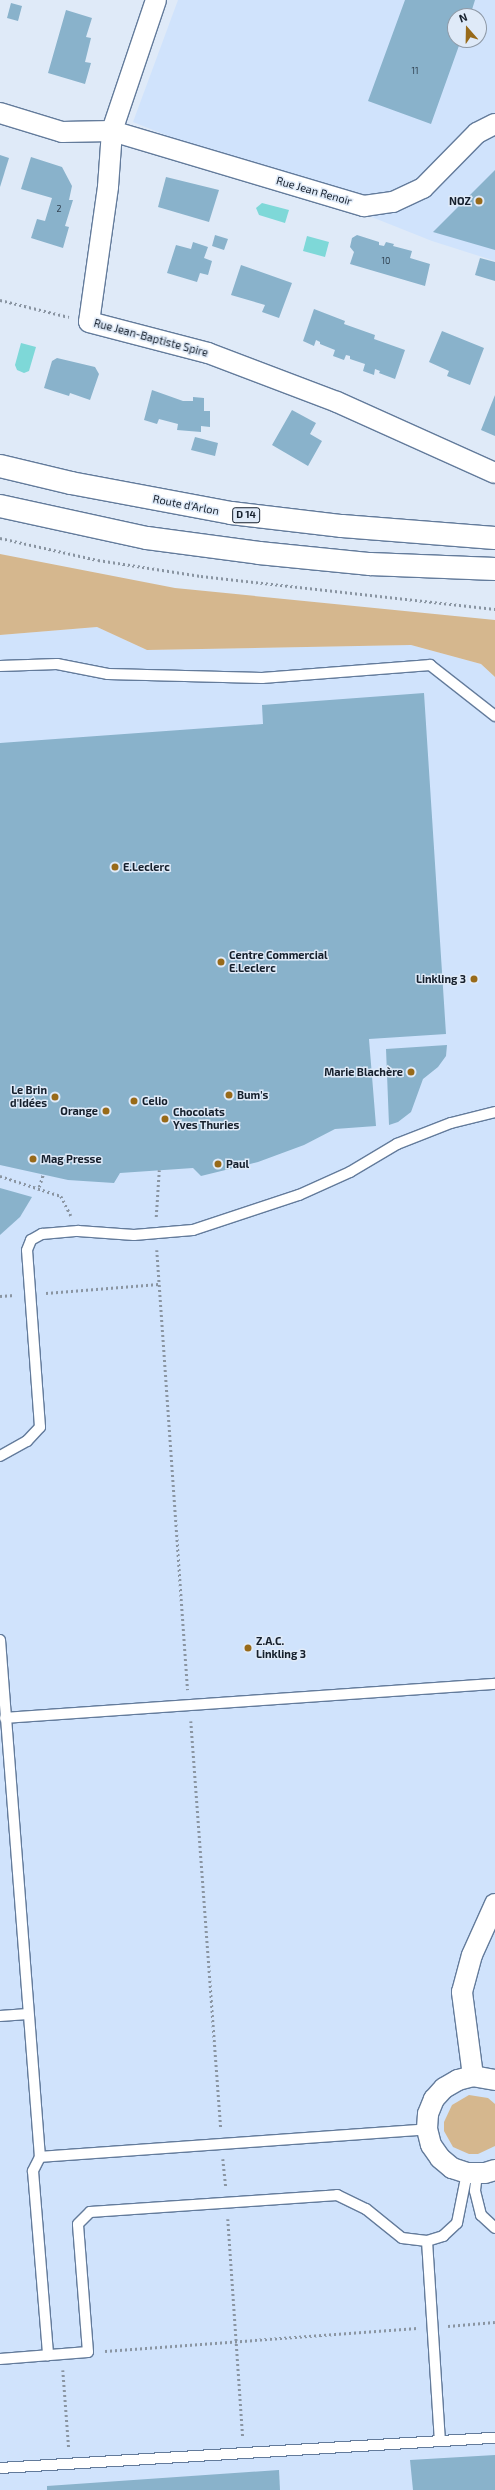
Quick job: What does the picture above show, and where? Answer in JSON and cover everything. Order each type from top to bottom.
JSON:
[{"type":"main road","name":"Route d'Arlon","points":[[0,466],[70,483],[231,513],[342,526],[495,538]]},
{"type":"main road","points":[[0,506],[147,538],[259,553],[370,564],[495,569]]},
{"type":"street","name":"Rue Jean-Baptiste Spire","points":[[156,0],[112,131],[108,187],[89,322],[208,353],[337,402],[495,473]]},
{"type":"street","name":"Rue Jean Renoir","points":[[0,112],[62,132],[112,131],[364,206],[393,202],[423,188],[477,133],[495,124]]},
{"type":"street","points":[[473,2076],[462,1992],[472,1955],[495,1904]]},
{"type":"street","points":[[480,2172],[452,2168],[440,2158],[431,2145],[427,2129],[428,2114],[434,2099],[444,2088],[458,2080],[473,2076],[495,2080]]},
{"type":"lane","points":[[0,666],[58,664],[108,674],[262,678],[430,665],[495,716]]},
{"type":"lane","points":[[0,1456],[27,1441],[40,1427],[27,1250],[31,1240],[42,1234],[78,1231],[156,1234],[193,1230],[299,1195],[350,1172],[397,1144],[451,1122],[495,1112]]},
{"type":"lane","points":[[0,1640],[40,2157],[33,2170],[48,2355]]},
{"type":"lane","points":[[5,1718],[495,1684]]},
{"type":"lane","points":[[0,2016],[28,2014]]},
{"type":"lane","points":[[40,2157],[427,2129]]},
{"type":"lane","points":[[480,2172],[475,2191],[481,2215],[495,2228]]},
{"type":"lane","points":[[0,2359],[88,2352],[78,2224],[90,2212],[337,2196],[366,2209],[402,2238],[427,2241],[443,2236],[457,2223],[480,2172]]},
{"type":"lane","points":[[427,2241],[440,2441]]},
{"type":"lane","points":[[0,2468],[495,2438]]},
{"type":"path","points":[[0,300],[89,322]]},
{"type":"path","points":[[0,538],[98,560],[201,576],[495,609]]},
{"type":"path","points":[[159,1170],[156,1234],[159,1284],[244,2453]]},
{"type":"path","points":[[39,1187],[43,1175]]},
{"type":"path","points":[[0,1176],[39,1187],[61,1196],[78,1231]]},
{"type":"path","points":[[0,1296],[159,1284]]},
{"type":"path","points":[[88,2352],[495,2322]]},
{"type":"path","points":[[62,2355],[70,2463]]},
{"type":"shaded area","points":[[178,0],[495,0],[495,261],[432,241],[133,122]]},
{"type":"shaded area","points":[[262,203],[289,210],[285,223],[259,215],[256,208]]},
{"type":"shaded area","points":[[307,236],[329,242],[325,257],[303,251]]},
{"type":"shaded area","points":[[21,343],[36,347],[29,371],[24,373],[17,370],[15,365]]},
{"type":"shaded area","points":[[0,554],[175,588],[495,620],[495,677],[481,664],[411,645],[147,650],[97,627],[0,635]]},
{"type":"shaded area","name":"Z.A.C. Linkling 3","points":[[97,627],[147,650],[411,645],[481,664],[495,677],[495,2490],[0,2490],[0,635]]},
{"type":"shaded area","points":[[469,2095],[488,2098],[495,2104],[495,2146],[478,2154],[469,2154],[453,2147],[444,2131],[444,2122],[452,2105]]},
{"type":"building","points":[[405,0],[475,0],[472,8],[447,8],[447,48],[458,48],[431,124],[368,101]]},
{"type":"building","points":[[11,3],[22,6],[18,21],[7,18]]},
{"type":"building","points":[[66,10],[92,18],[86,37],[91,38],[85,62],[91,63],[85,84],[48,73]]},
{"type":"building","points":[[0,155],[9,158],[0,187]]},
{"type":"building","points":[[31,157],[62,167],[72,186],[69,200],[73,200],[65,226],[69,227],[63,248],[31,238],[37,219],[45,221],[52,198],[21,189]]},
{"type":"building","name":"NOZ","points":[[495,170],[495,250],[433,232]]},
{"type":"building","points":[[166,177],[219,190],[209,222],[158,207]]},
{"type":"building","points":[[215,235],[228,239],[224,250],[212,246]]},
{"type":"building","points":[[357,235],[379,242],[379,245],[384,246],[386,242],[394,244],[393,246],[412,251],[410,258],[430,264],[425,286],[350,264],[354,252],[350,247],[352,238]]},
{"type":"building","points":[[193,242],[208,247],[204,258],[212,261],[208,275],[200,273],[197,282],[167,273],[176,245],[191,249]]},
{"type":"building","points":[[480,258],[495,262],[495,281],[475,275]]},
{"type":"building","points":[[241,265],[292,283],[279,318],[262,312],[265,305],[231,295]]},
{"type":"building","points":[[314,309],[345,321],[344,324],[375,335],[374,339],[405,350],[395,379],[379,373],[380,371],[375,369],[374,375],[363,371],[365,364],[350,359],[350,356],[346,355],[344,360],[333,356],[335,350],[320,344],[320,342],[316,340],[314,346],[303,341]]},
{"type":"building","points":[[442,331],[484,348],[470,385],[447,376],[449,371],[429,362]]},
{"type":"building","points":[[57,358],[95,367],[99,374],[90,400],[70,393],[69,396],[44,388],[52,361]]},
{"type":"building","points":[[152,390],[183,401],[193,401],[193,397],[204,398],[204,411],[210,411],[210,427],[201,426],[201,432],[177,430],[178,424],[159,419],[157,424],[144,420]]},
{"type":"building","points":[[495,395],[495,436],[481,430]]},
{"type":"building","points":[[292,410],[316,423],[310,434],[322,441],[308,466],[272,445]]},
{"type":"building","points":[[195,437],[218,443],[215,456],[191,450]]},
{"type":"building","name":"Centre Commercial E.Leclerc","points":[[424,693],[446,1034],[369,1039],[376,1126],[335,1129],[304,1145],[258,1162],[201,1176],[193,1168],[120,1173],[114,1183],[68,1180],[0,1165],[0,743],[263,724],[262,705]]},
{"type":"building","points":[[447,1045],[446,1056],[438,1067],[423,1079],[411,1112],[398,1122],[389,1125],[386,1049]]},
{"type":"building","points":[[0,1188],[32,1197],[20,1217],[0,1235]]},
{"type":"building","points":[[495,2455],[495,2490],[413,2490],[410,2460]]},
{"type":"building","points":[[279,2470],[280,2490],[47,2490],[47,2486]]},
{"type":"place","name":"NOZ","points":[[479,201]]},
{"type":"place","name":"E.Leclerc","points":[[115,867]]},
{"type":"place","name":"Centre Commercial E.Leclerc","points":[[221,962]]},
{"type":"place","name":"Linkling 3","points":[[474,979]]},
{"type":"place","name":"Marie Blachère","points":[[411,1072]]},
{"type":"place","name":"Bum's","points":[[229,1095]]},
{"type":"place","name":"Le Brin d'Idées","points":[[55,1097]]},
{"type":"place","name":"Celio","points":[[134,1101]]},
{"type":"place","name":"Orange","points":[[106,1111]]},
{"type":"place","name":"Chocolats Yves Thuries","points":[[165,1119]]},
{"type":"place","name":"Mag Presse","points":[[33,1159]]},
{"type":"place","name":"Paul","points":[[218,1164]]},
{"type":"place","name":"Z.A.C. Linkling 3","points":[[248,1648]]}]
